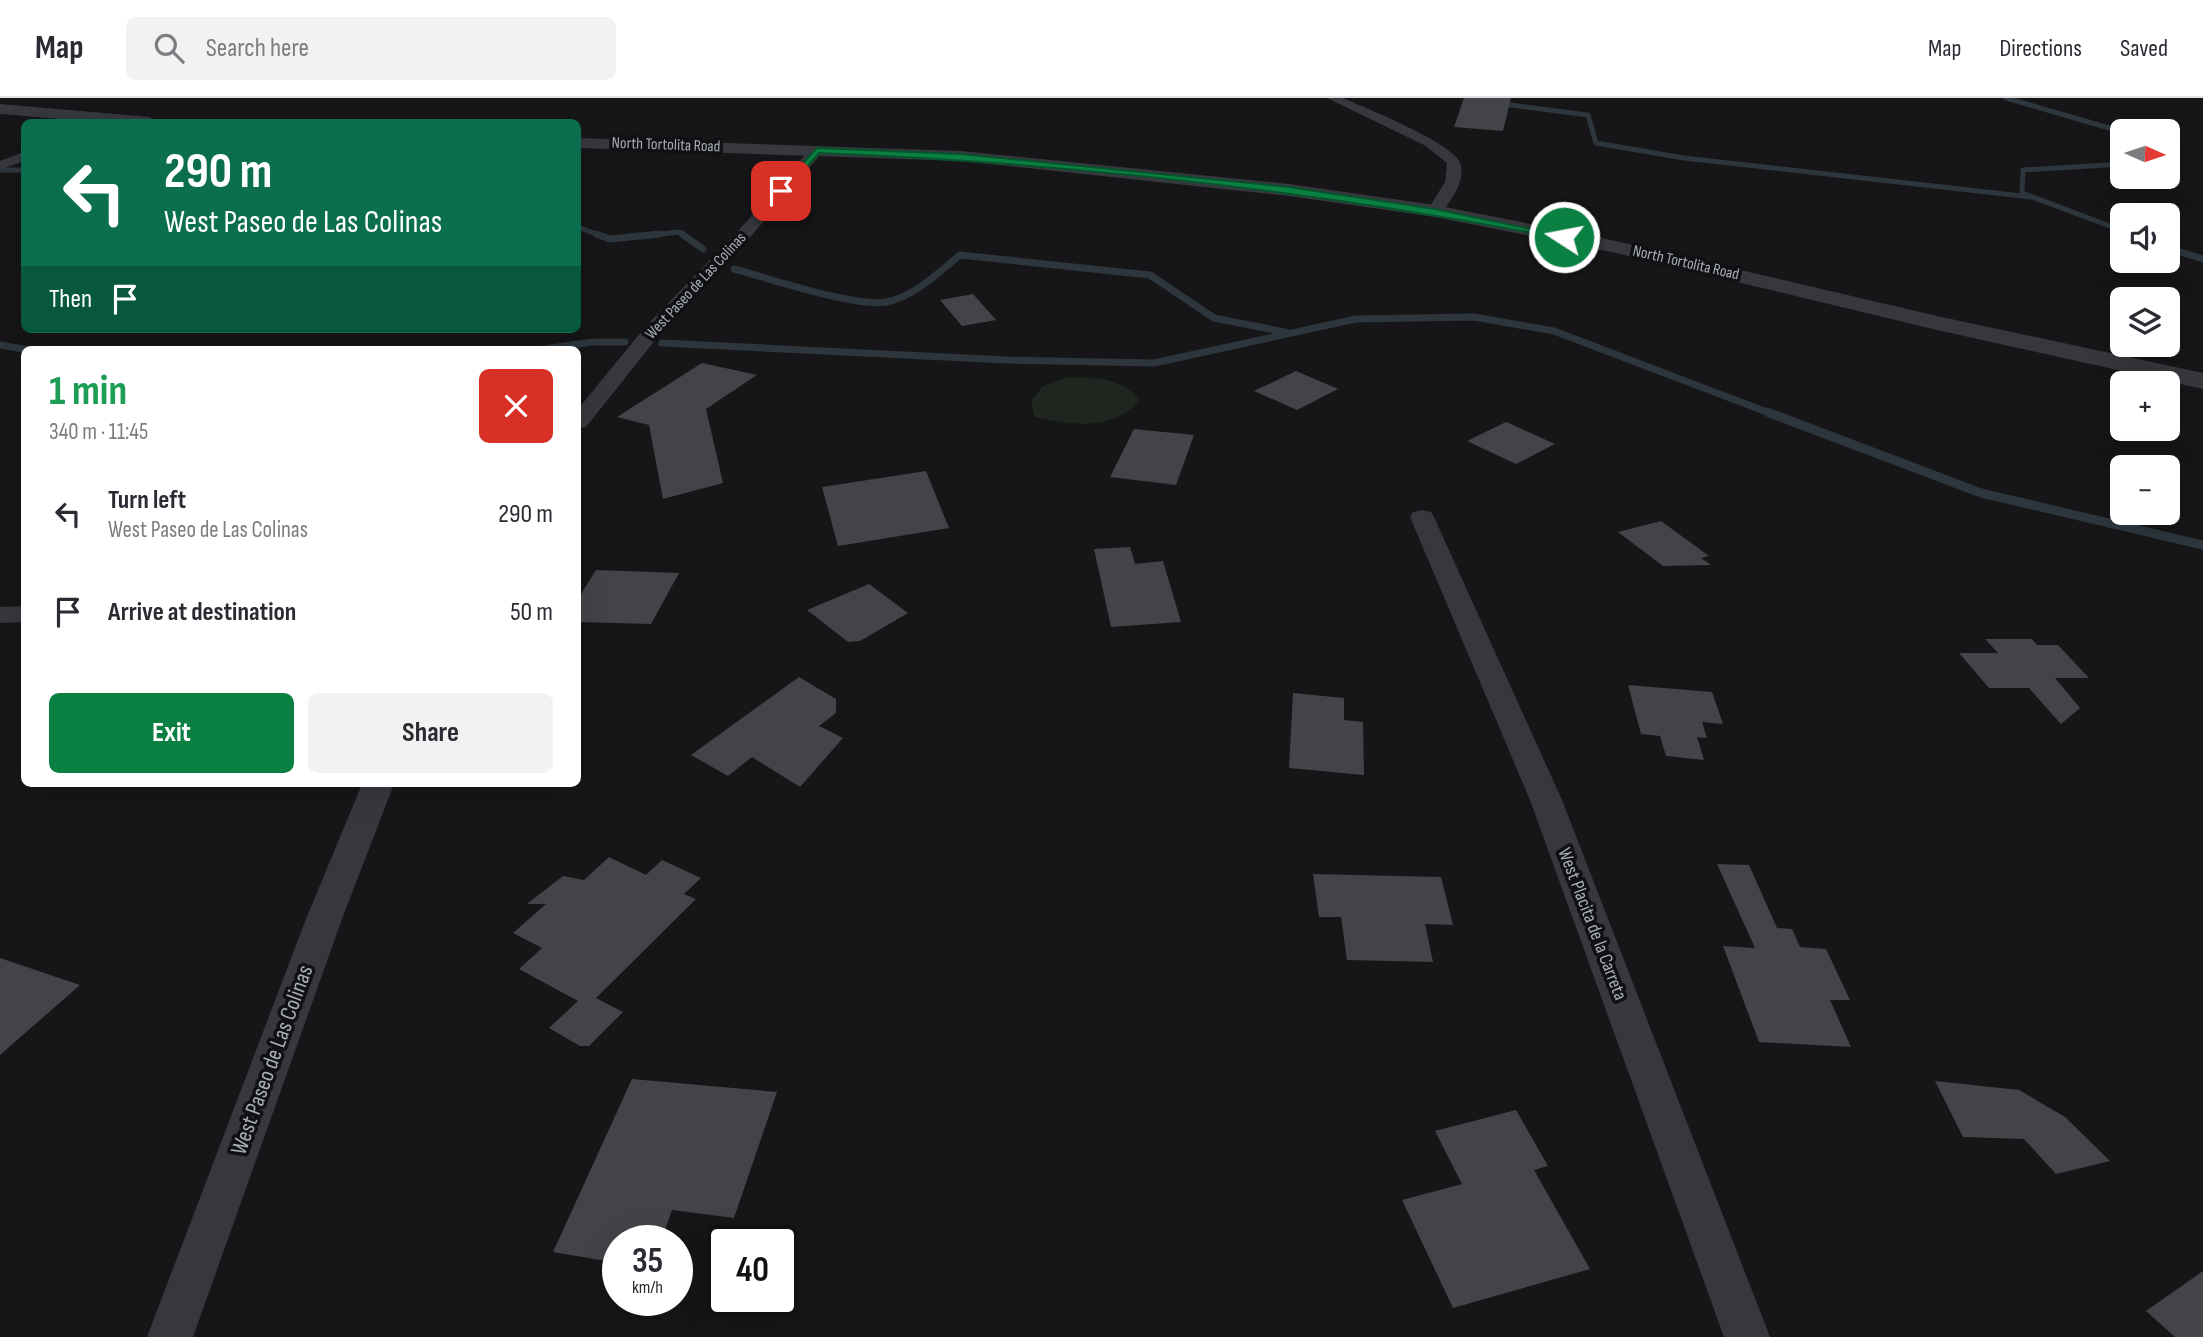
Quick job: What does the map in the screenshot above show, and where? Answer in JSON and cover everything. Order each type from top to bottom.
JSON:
[{"type":"street","points":[[1333,98],[1431,143],[1454,162],[1456,173],[1448,193],[1435,211]]},
{"type":"street","points":[[0,109],[96,119]]},
{"type":"street","name":"North Tortolita Road","points":[[581,143],[961,156],[1161,175],[1435,211],[1616,247],[1937,323],[2203,381]]},
{"type":"street","name":"West Paseo de Las Colinas","points":[[581,418],[653,330],[746,232],[817,150]]},
{"type":"street","points":[[0,166],[21,157]]},
{"type":"street","name":"West Placita de la Carreta","points":[[1422,517],[1546,800],[1747,1337]]},
{"type":"street","points":[[0,615],[21,614]]},
{"type":"street","name":"West Paseo de Las Colinas","points":[[170,1337],[327,912],[377,787]]},
{"type":"shaded area","points":[[1068,377],[1107,380],[1125,387],[1139,400],[1129,410],[1104,422],[1077,424],[1035,417],[1031,401],[1043,386]]},
{"type":"building","points":[[1464,98],[1511,98],[1503,131],[1454,127]]},
{"type":"building","points":[[973,294],[996,320],[962,326],[940,300]]},
{"type":"building","points":[[702,363],[757,375],[706,409],[723,483],[663,499],[649,425],[617,417]]},
{"type":"building","points":[[1296,371],[1338,389],[1297,410],[1254,391]]},
{"type":"building","points":[[1506,422],[1555,444],[1516,464],[1467,441]]},
{"type":"building","points":[[1134,429],[1194,435],[1176,485],[1110,477]]},
{"type":"building","points":[[926,471],[949,528],[838,546],[822,487]]},
{"type":"building","points":[[1661,521],[1709,556],[1701,558],[1711,565],[1663,566],[1618,532]]},
{"type":"building","points":[[1130,547],[1135,564],[1163,561],[1181,622],[1111,627],[1094,549]]},
{"type":"building","points":[[596,570],[679,573],[651,624],[581,622],[581,594]]},
{"type":"building","points":[[869,584],[908,613],[860,641],[848,642],[807,610]]},
{"type":"building","points":[[1985,639],[2032,639],[2037,645],[2058,645],[2089,678],[2055,678],[2080,708],[2061,724],[2029,688],[1989,688],[1959,653],[1998,653]]},
{"type":"building","points":[[799,677],[836,699],[836,713],[819,726],[843,738],[800,787],[752,757],[728,776],[691,755]]},
{"type":"building","points":[[1628,685],[1712,692],[1723,724],[1702,722],[1707,738],[1697,737],[1704,760],[1666,756],[1660,736],[1641,734]]},
{"type":"building","points":[[1293,693],[1344,698],[1344,720],[1363,722],[1364,775],[1289,768]]},
{"type":"building","points":[[609,857],[646,875],[662,860],[701,878],[684,894],[696,899],[596,998],[623,1012],[589,1046],[580,1046],[549,1028],[578,1001],[519,969],[542,948],[513,933],[546,904],[527,904],[563,876],[584,880]]},
{"type":"building","points":[[1717,864],[1749,865],[1777,928],[1792,929],[1800,947],[1826,949],[1850,1000],[1830,1000],[1851,1047],[1759,1042],[1723,946],[1755,948]]},
{"type":"building","points":[[1313,874],[1441,877],[1453,925],[1425,924],[1433,962],[1347,960],[1341,917],[1319,917]]},
{"type":"building","points":[[0,958],[80,985],[0,1055]]},
{"type":"building","points":[[632,1079],[777,1092],[734,1218],[672,1210],[667,1225],[602,1225],[602,1260],[553,1252]]},
{"type":"building","points":[[1935,1081],[2019,1090],[2065,1117],[2110,1161],[2056,1174],[2024,1139],[1963,1137]]},
{"type":"building","points":[[1516,1110],[1548,1166],[1534,1170],[1590,1269],[1453,1308],[1402,1200],[1462,1184],[1435,1131]]},
{"type":"building","points":[[2203,1271],[2203,1337],[2175,1337],[2146,1311]]},
{"type":"waterway","points":[[2006,98],[2110,128]]},
{"type":"waterway","points":[[1495,103],[1588,115],[1596,143],[1684,158],[2031,197]]},
{"type":"waterway","points":[[2110,165],[2023,170],[2022,193],[2110,226]]},
{"type":"waterway","points":[[0,170],[21,170]]},
{"type":"waterway","points":[[581,228],[601,236]]},
{"type":"waterway","points":[[643,236],[679,232],[684,236]]},
{"type":"waterway","points":[[596,234],[610,239],[660,234]]},
{"type":"waterway","points":[[682,234],[703,249]]},
{"type":"waterway","points":[[2180,252],[2203,259]]},
{"type":"waterway","points":[[734,269],[834,297],[873,303],[887,302],[907,295],[960,255],[1150,275],[1214,318],[1285,332]]},
{"type":"waterway","points":[[662,343],[1007,360],[1154,363],[1356,319],[1474,317],[1554,331],[1772,414]]},
{"type":"waterway","points":[[564,346],[593,342],[625,342]]},
{"type":"waterway","points":[[0,345],[21,349]]},
{"type":"waterway","points":[[1767,412],[1981,493],[2203,545]]},
{"type":"route","points":[[781,191],[817,150],[961,156],[1289,190],[1435,211],[1564,237]]}]
